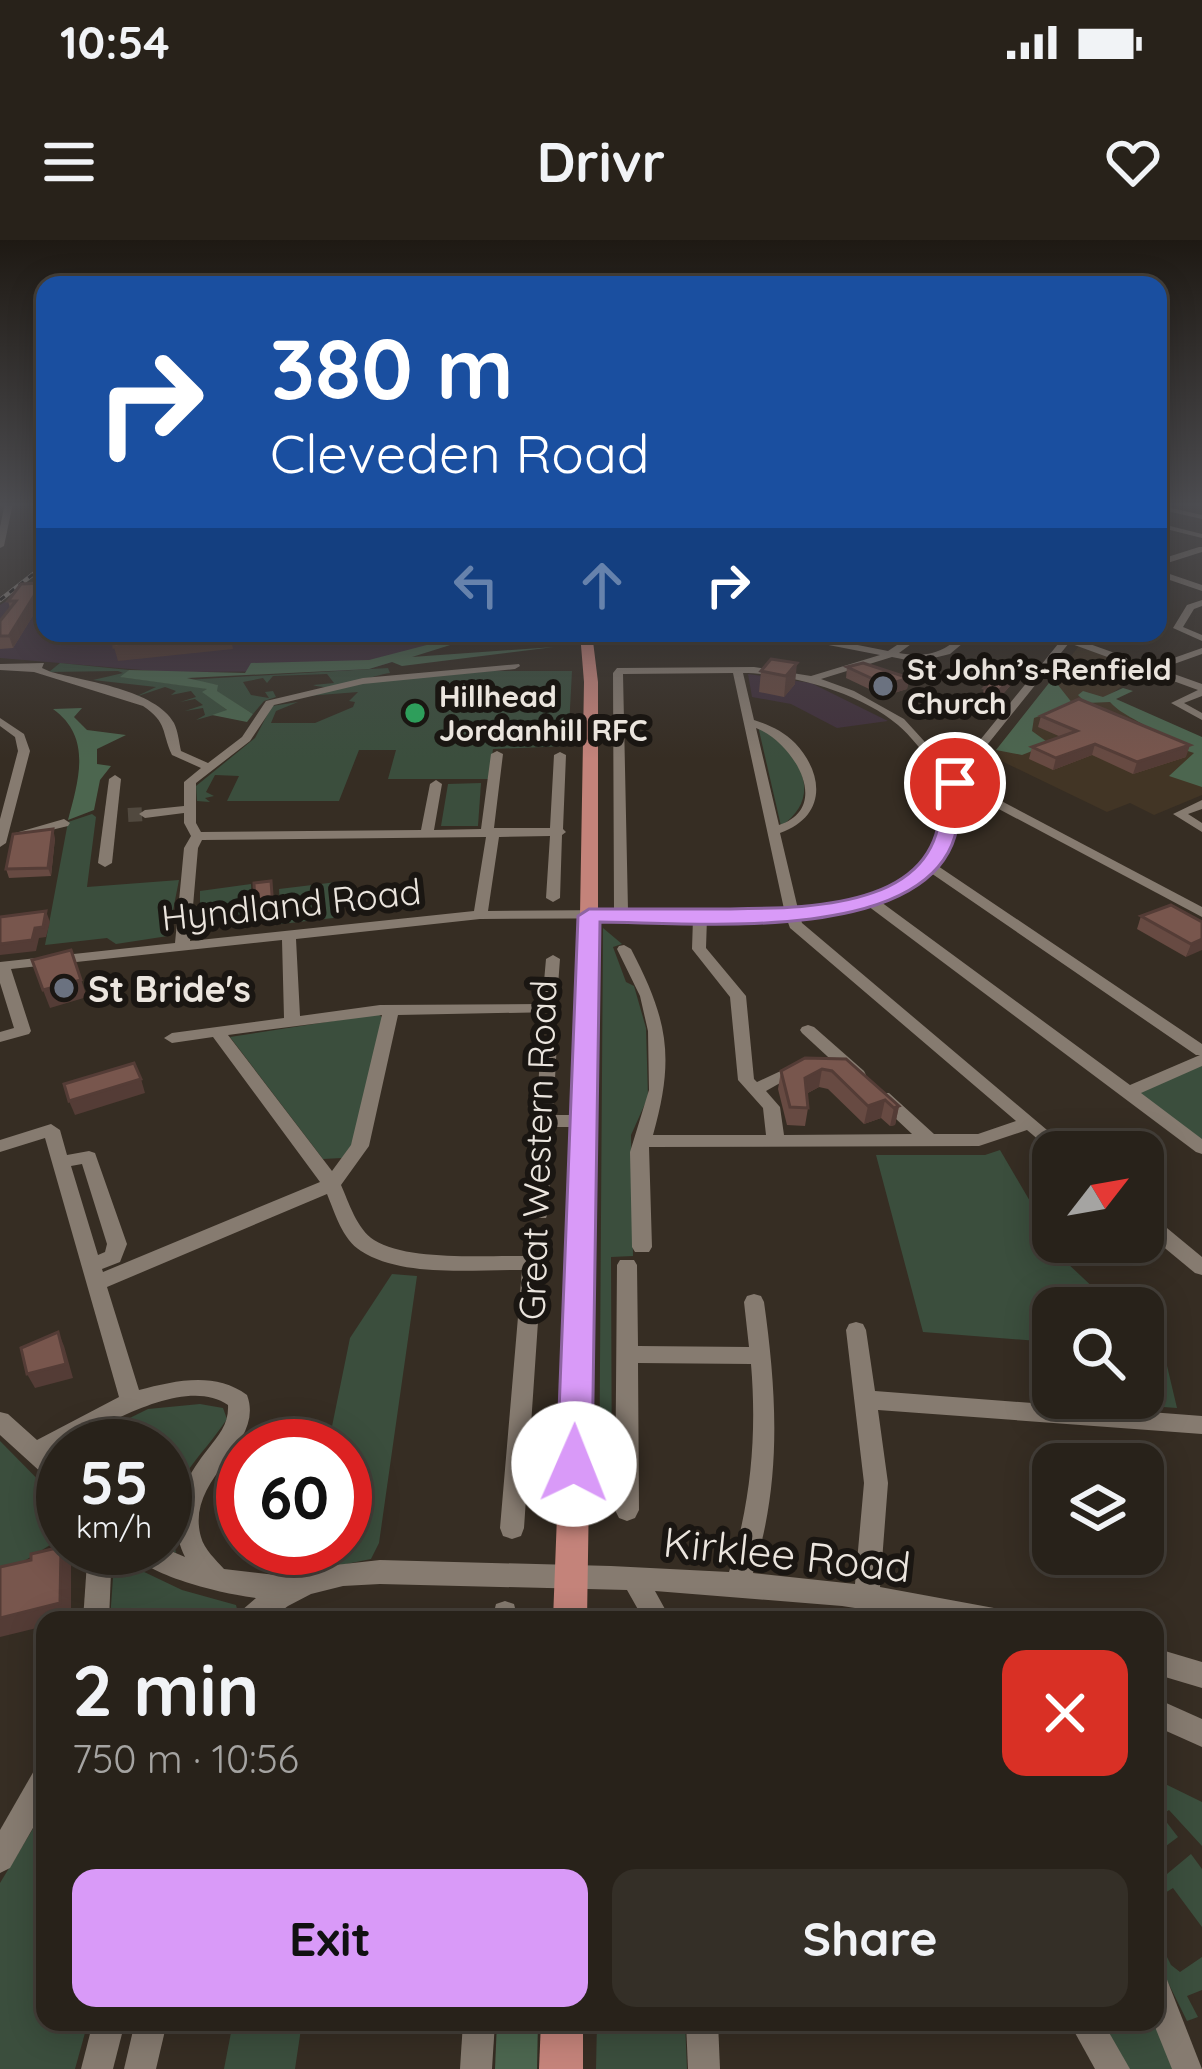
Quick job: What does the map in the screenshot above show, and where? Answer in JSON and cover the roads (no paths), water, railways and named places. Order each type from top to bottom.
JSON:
[{"type":"main road","name":"Great Western Road","points":[[571,1611],[589,916],[591,682],[587,642]]},
{"type":"main road","name":"Great Western Road","points":[[591,682],[598,642]]},
{"type":"main road","points":[[561,2069],[562,2031]]},
{"type":"street","points":[[1180,630],[1190,607],[1202,603]]},
{"type":"street","points":[[1167,631],[1180,630],[1202,638]]},
{"type":"street","points":[[833,642],[887,656]]},
{"type":"street","points":[[855,646],[860,642]]},
{"type":"street","points":[[887,656],[908,642]]},
{"type":"street","points":[[811,679],[887,656],[937,656],[957,642]]},
{"type":"street","points":[[1074,642],[957,779],[952,818],[928,865],[898,890],[872,902],[1202,1148]]},
{"type":"street","points":[[1090,642],[1202,690]]},
{"type":"street","points":[[1152,669],[1202,651]]},
{"type":"street","points":[[0,667],[40,665],[34,669],[82,680],[161,713],[170,724],[176,753],[208,767]]},
{"type":"street","points":[[182,946],[191,848],[197,836],[188,809],[190,782],[246,739],[265,707],[280,698],[356,682],[515,666]]},
{"type":"street","points":[[621,916],[619,671],[643,668],[737,670],[811,679],[900,721],[957,779],[1202,913]]},
{"type":"street","points":[[737,670],[791,914],[800,930],[1039,1131]]},
{"type":"street","points":[[1202,690],[1176,703],[1202,717]]},
{"type":"street","points":[[0,721],[20,736],[24,751],[2,836]]},
{"type":"street","points":[[750,722],[791,744],[809,770],[811,786],[805,806],[791,825],[773,830]]},
{"type":"street","points":[[0,739],[20,736]]},
{"type":"street","points":[[480,915],[496,754]]},
{"type":"street","points":[[554,898],[560,755]]},
{"type":"street","points":[[105,863],[116,779]]},
{"type":"street","points":[[0,782],[17,780]]},
{"type":"street","points":[[427,832],[436,784]]},
{"type":"street","points":[[1202,804],[1179,814],[1202,828]]},
{"type":"street","points":[[145,814],[188,809]]},
{"type":"street","points":[[110,817],[128,815]]},
{"type":"street","points":[[197,836],[560,832]]},
{"type":"street","points":[[928,865],[1202,1055],[1128,1092]]},
{"type":"street","name":"Hyndland Road","points":[[1,966],[480,915],[830,913],[872,902]]},
{"type":"street","points":[[700,916],[699,949],[738,996],[738,1038],[746,1080],[771,1108],[776,1139]]},
{"type":"street","points":[[289,934],[292,1022]]},
{"type":"street","points":[[624,949],[648,995],[656,1031],[657,1090],[640,1141],[642,1246]]},
{"type":"street","points":[[172,1038],[392,1010],[550,1010],[553,959]]},
{"type":"street","points":[[1,966],[29,1050]]},
{"type":"street","points":[[94,1274],[332,1184],[360,1145],[392,1010]]},
{"type":"street","points":[[0,1036],[23,1030]]},
{"type":"street","points":[[808,1030],[929,1140]]},
{"type":"street","points":[[217,1032],[332,1184],[356,1235],[387,1256],[419,1262],[532,1263],[512,1528]]},
{"type":"street","points":[[539,1213],[549,1042]]},
{"type":"street","points":[[756,1089],[798,1066],[849,1066]]},
{"type":"street","points":[[545,1121],[583,1120]]},
{"type":"street","points":[[640,1141],[980,1140],[1029,1123]]},
{"type":"street","points":[[0,1146],[51,1130],[131,1400]]},
{"type":"street","points":[[1164,1236],[1202,1268]]},
{"type":"street","points":[[627,1265],[627,1510]]},
{"type":"street","points":[[737,1584],[761,1507],[766,1467],[754,1302]]},
{"type":"street","points":[[856,1330],[875,1484],[866,1596]]},
{"type":"street","points":[[627,1354],[761,1356]]},
{"type":"street","points":[[96,1419],[131,1400],[208,1389],[227,1391],[239,1402],[238,1428],[204,1466],[189,1509],[190,1542],[217,1579]]},
{"type":"street","points":[[868,1400],[1202,1425]]},
{"type":"street","points":[[0,1420],[36,1450]]},
{"type":"street","points":[[192,1569],[255,1588],[290,1588]]},
{"type":"street","name":"Kirklee Road","points":[[290,1588],[350,1573],[572,1576],[866,1596],[943,1611]]},
{"type":"street","points":[[96,1611],[98,1575]]},
{"type":"street","points":[[634,1579],[653,1611]]},
{"type":"street","points":[[261,1611],[290,1588]]},
{"type":"street","points":[[1164,1664],[1202,1675]]},
{"type":"street","points":[[1164,1716],[1202,1733]]},
{"type":"street","points":[[0,1858],[36,1795]]},
{"type":"street","points":[[1164,2010],[1188,2069]]},
{"type":"street","points":[[97,2069],[107,2031]]},
{"type":"street","points":[[140,2069],[149,2031]]},
{"type":"street","points":[[476,2069],[478,2031]]},
{"type":"street","points":[[702,2031],[704,2069]]},
{"type":"street","points":[[1091,2031],[1114,2069]]},
{"type":"tunnel","points":[[128,815],[145,814]]},
{"type":"railway","points":[[0,600],[15,588]]},
{"type":"place","name":"St John’s-Renfield Church","points":[[883,686]]},
{"type":"place","name":"Hillhead Jordanhill RFC","points":[[415,713]]},
{"type":"place","name":"St Bride's","points":[[64,988]]}]
